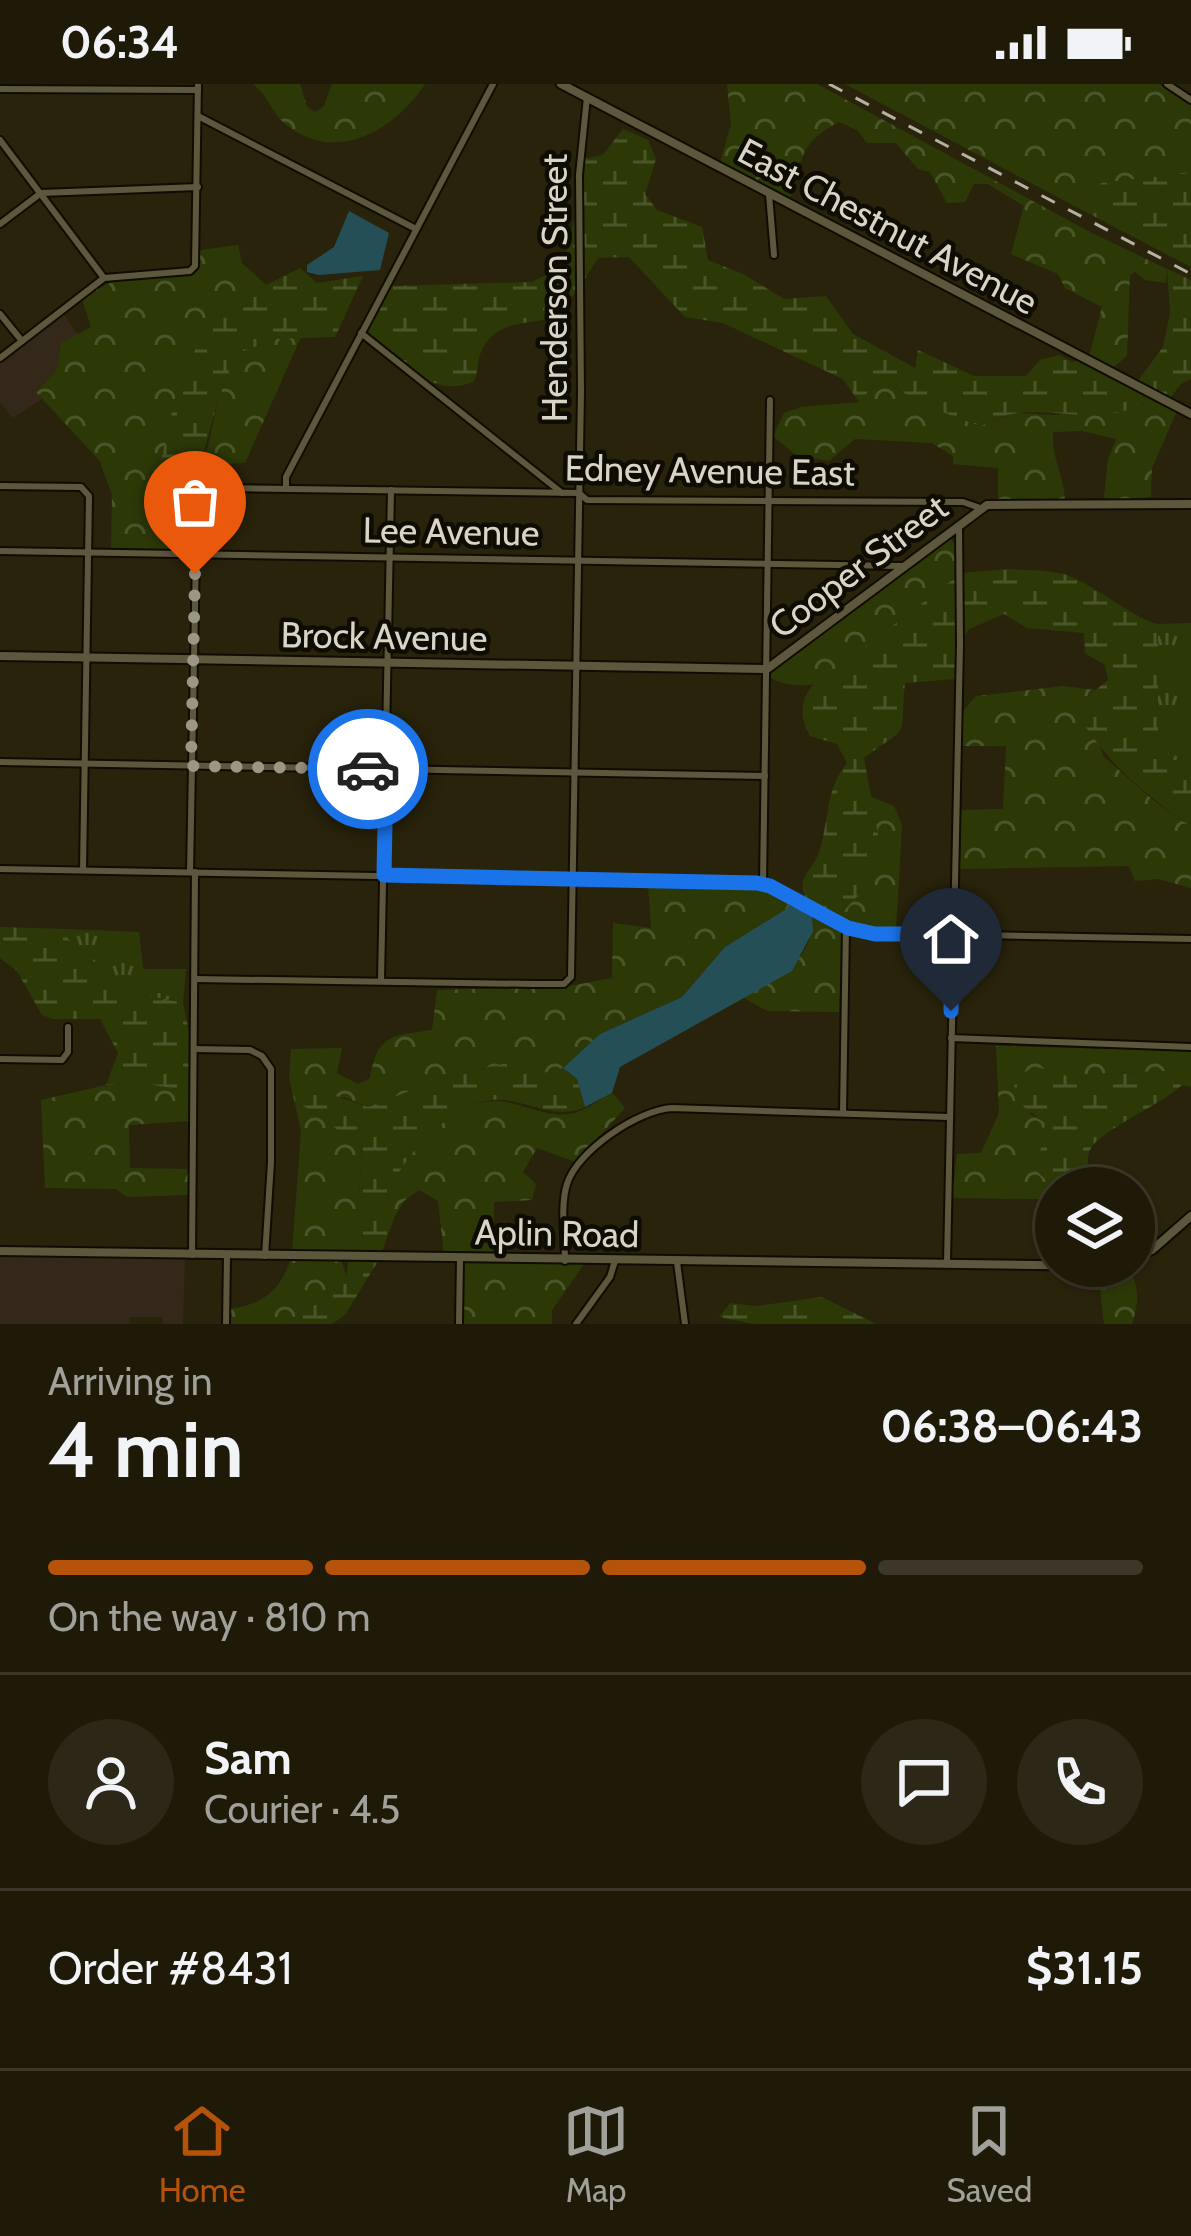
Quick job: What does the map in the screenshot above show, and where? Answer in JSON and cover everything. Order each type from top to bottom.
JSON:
[{"type":"street","points":[[286,489],[286,476],[493,84]]},
{"type":"street","name":"East Chestnut Avenue","points":[[561,84],[1191,414]]},
{"type":"street","points":[[1167,84],[1191,100]]},
{"type":"street","points":[[0,358],[104,278],[190,271],[196,262],[198,187],[198,87],[2,87]]},
{"type":"street","name":"Henderson Street","points":[[381,981],[567,982],[571,974],[582,345],[579,175],[587,97]]},
{"type":"street","points":[[198,116],[416,229]]},
{"type":"street","points":[[0,140],[104,278]]},
{"type":"street","points":[[0,224],[41,193],[198,187]]},
{"type":"street","points":[[769,194],[774,255]]},
{"type":"street","points":[[0,314],[22,341]]},
{"type":"street","points":[[362,333],[562,493]]},
{"type":"street","points":[[767,669],[770,400]]},
{"type":"street","points":[[0,486],[81,487],[88,492],[83,870]]},
{"type":"street","name":"Edney Avenue East","points":[[226,488],[579,493],[587,500],[963,502],[980,508],[995,503],[1191,504]]},
{"type":"street","points":[[195,979],[381,981],[392,490]]},
{"type":"street","name":"Cooper Street","points":[[763,884],[767,669],[980,508]]},
{"type":"street","points":[[947,1266],[959,524]]},
{"type":"street","name":"Lee Avenue","points":[[0,550],[901,566]]},
{"type":"street","points":[[192,1255],[191,766],[196,554]]},
{"type":"street","name":"Brock Avenue","points":[[0,656],[767,669]]},
{"type":"street","points":[[0,762],[765,776]]},
{"type":"street","points":[[0,868],[763,884],[845,927],[875,934],[1191,939]]},
{"type":"street","points":[[843,1113],[845,927]]},
{"type":"street","points":[[0,1059],[62,1060],[68,1052],[68,1027]]},
{"type":"street","points":[[951,1038],[1191,1047]]},
{"type":"street","points":[[195,1049],[250,1050],[262,1056],[271,1069],[265,1256]]},
{"type":"street","points":[[566,1261],[570,1177],[625,1123],[650,1111],[950,1117]]},
{"type":"street","points":[[1155,1248],[1191,1216]]},
{"type":"street","name":"Aplin Road","points":[[0,1251],[1035,1266]]},
{"type":"street","points":[[226,1324],[227,1256]]},
{"type":"street","points":[[459,1324],[460,1259]]},
{"type":"street","points":[[576,1324],[610,1276],[615,1261]]},
{"type":"street","points":[[676,1262],[686,1324]]},
{"type":"shaded area","points":[[63,314],[78,334],[61,344],[57,369],[36,391],[42,399],[13,418],[0,403],[0,363]]},
{"type":"shaded area","points":[[0,1255],[185,1259],[183,1324],[163,1324],[163,1317],[131,1317],[129,1324],[0,1324]]},
{"type":"green space","points":[[253,84],[300,84],[307,107],[315,112],[324,106],[332,84],[425,84],[383,127],[347,141],[328,142],[289,127]]},
{"type":"green space","points":[[727,84],[817,84],[1167,269],[1166,283],[1145,280],[1135,272],[1130,275],[1127,356],[1111,369],[1086,355],[1102,307],[1065,288],[1058,274],[1011,254],[1024,206],[988,184],[974,184],[965,202],[947,203],[930,172],[918,169],[896,143],[867,143],[857,130],[839,122],[808,146],[790,200],[720,163],[731,124]]},
{"type":"green space","points":[[845,84],[1159,84],[1191,104],[1191,173],[1102,183],[1082,210]]},
{"type":"green space","points":[[623,129],[648,140],[656,159],[645,194],[657,210],[702,227],[708,260],[784,299],[826,296],[853,334],[915,368],[918,350],[974,376],[1026,376],[1040,360],[1059,355],[1151,397],[1121,412],[1017,413],[980,426],[926,406],[886,382],[859,402],[843,379],[723,323],[685,317],[629,257],[598,258],[584,280],[583,159],[603,155]]},
{"type":"green space","points":[[1191,173],[1191,267],[1082,210],[1101,183]]},
{"type":"green space","points":[[577,207],[578,290],[552,318],[494,334],[481,352],[474,381],[444,386],[430,381],[366,332],[391,286],[532,282],[563,267]]},
{"type":"green space","points":[[238,245],[242,263],[266,285],[215,320],[170,429],[157,484],[179,491],[208,447],[218,400],[236,354],[275,339],[301,337],[245,463],[222,464],[221,533],[200,532],[199,550],[111,549],[112,494],[99,460],[36,392],[57,369],[61,343],[91,327],[82,299],[120,280],[190,275],[199,269],[200,250]]},
{"type":"green space","points":[[300,268],[317,283],[363,276],[335,337],[275,339],[236,354],[197,477],[179,491],[156,483],[181,372],[215,320]]},
{"type":"green space","points":[[1167,269],[1191,280],[1191,379],[1169,399],[1137,382],[1163,347],[1170,313]]},
{"type":"green space","points":[[886,382],[926,406],[980,426],[1014,413],[1055,415],[1143,404],[1151,397],[1177,411],[1152,468],[1151,497],[1109,500],[1104,497],[1108,459],[1116,439],[1082,431],[1053,432],[1065,500],[998,499],[998,468],[953,464],[953,456],[932,443],[855,439],[829,461],[796,455],[773,436],[784,413],[859,402]]},
{"type":"green space","points":[[949,537],[956,546],[955,578],[858,653],[864,673],[803,685],[770,677],[770,671]]},
{"type":"green space","points":[[1008,569],[1067,575],[1158,624],[1158,743],[1173,760],[1191,764],[1191,827],[1130,778],[1080,718],[1086,698],[1108,680],[1105,665],[1085,653],[1084,633],[1027,628],[1004,614],[969,629],[963,638],[962,573]]},
{"type":"green space","points":[[955,578],[955,679],[905,683],[901,729],[864,758],[879,840],[867,886],[841,914],[823,910],[808,901],[803,885],[822,843],[834,785],[847,763],[837,744],[810,736],[803,715],[806,696],[814,683],[863,673],[857,653]]},
{"type":"green space","points":[[1191,623],[1191,764],[1173,760],[1158,743],[1158,624]]},
{"type":"green space","points":[[1063,686],[1095,690],[1086,698],[1103,756],[1191,827],[1191,888],[1158,879],[1135,881],[1129,866],[960,869],[961,810],[1003,809],[1006,746],[962,746],[962,712],[976,696]]},
{"type":"green space","points":[[869,796],[894,806],[902,825],[896,930],[849,925],[824,912],[879,840]]},
{"type":"green space","points":[[648,884],[759,887],[791,906],[725,947],[682,997],[600,1034],[558,1072],[539,1074],[506,1063],[442,1079],[368,1107],[344,1097],[301,1104],[362,1147],[358,1214],[350,1253],[292,1253],[301,1131],[289,1077],[291,1049],[342,1048],[337,1073],[358,1084],[370,1078],[382,1045],[406,1034],[432,1030],[437,990],[564,987],[612,978],[613,923],[651,928]]},
{"type":"green space","points":[[812,913],[842,930],[839,1012],[767,1011],[742,997],[792,966],[808,943]]},
{"type":"green space","points":[[0,927],[66,929],[68,939],[136,993],[183,1003],[191,1041],[190,1091],[141,1083],[106,1085],[118,1053],[100,1019],[42,1015],[17,971],[0,958]]},
{"type":"green space","points":[[66,929],[139,932],[143,969],[186,969],[183,1003],[136,994],[68,939]]},
{"type":"green space","points":[[996,1046],[1191,1051],[1191,1087],[1164,1071],[1095,1074],[1081,1080],[1040,1068],[1030,1114],[1046,1123],[1035,1167],[1035,1199],[952,1198],[957,1154],[981,1153],[999,1113]]},
{"type":"green space","points":[[507,1063],[539,1074],[563,1068],[577,1079],[585,1107],[561,1112],[492,1100],[459,1112],[412,1153],[392,1186],[387,1202],[395,1216],[381,1254],[350,1253],[362,1147],[301,1104],[303,1097],[324,1092],[368,1107],[442,1079]]},
{"type":"green space","points":[[1040,1068],[1081,1080],[1095,1074],[1164,1071],[1182,1085],[1097,1141],[1088,1155],[1088,1167],[1038,1167],[1045,1123],[1015,1100],[1014,1086],[1027,1071]]},
{"type":"green space","points":[[141,1083],[190,1091],[190,1121],[129,1125],[130,1168],[189,1169],[188,1195],[127,1197],[116,1189],[45,1188],[41,1100],[106,1085]]},
{"type":"green space","points":[[612,1093],[625,1108],[576,1162],[537,1148],[523,1172],[536,1184],[532,1200],[494,1202],[493,1256],[444,1255],[438,1201],[419,1190],[395,1216],[387,1202],[413,1152],[462,1110],[497,1101],[570,1114]]},
{"type":"green space","points":[[291,1260],[341,1261],[347,1276],[311,1308],[282,1324],[230,1324],[230,1309],[269,1294]]},
{"type":"green space","points":[[348,1261],[378,1261],[345,1315],[332,1324],[282,1324],[311,1308],[347,1276]]},
{"type":"green space","points":[[463,1263],[584,1264],[552,1310],[552,1324],[462,1324]]},
{"type":"green space","points":[[1100,1287],[1136,1287],[1132,1324],[1104,1324]]},
{"type":"green space","points":[[822,1297],[876,1324],[753,1324],[719,1317],[730,1303],[756,1306]]},
{"type":"water","points":[[349,211],[389,233],[380,270],[307,272],[307,265],[334,247]]},
{"type":"water","points":[[791,906],[812,914],[813,931],[792,971],[620,1067],[612,1093],[585,1107],[577,1079],[563,1068],[600,1034],[682,997],[725,947]]},
{"type":"railway","points":[[829,84],[1191,274]]},
{"type":"way so far","points":[[195,574],[191,766],[368,769]]},
{"type":"route","points":[[368,769],[386,770],[384,875],[767,884],[848,928],[875,934],[952,934],[951,1011]]}]
